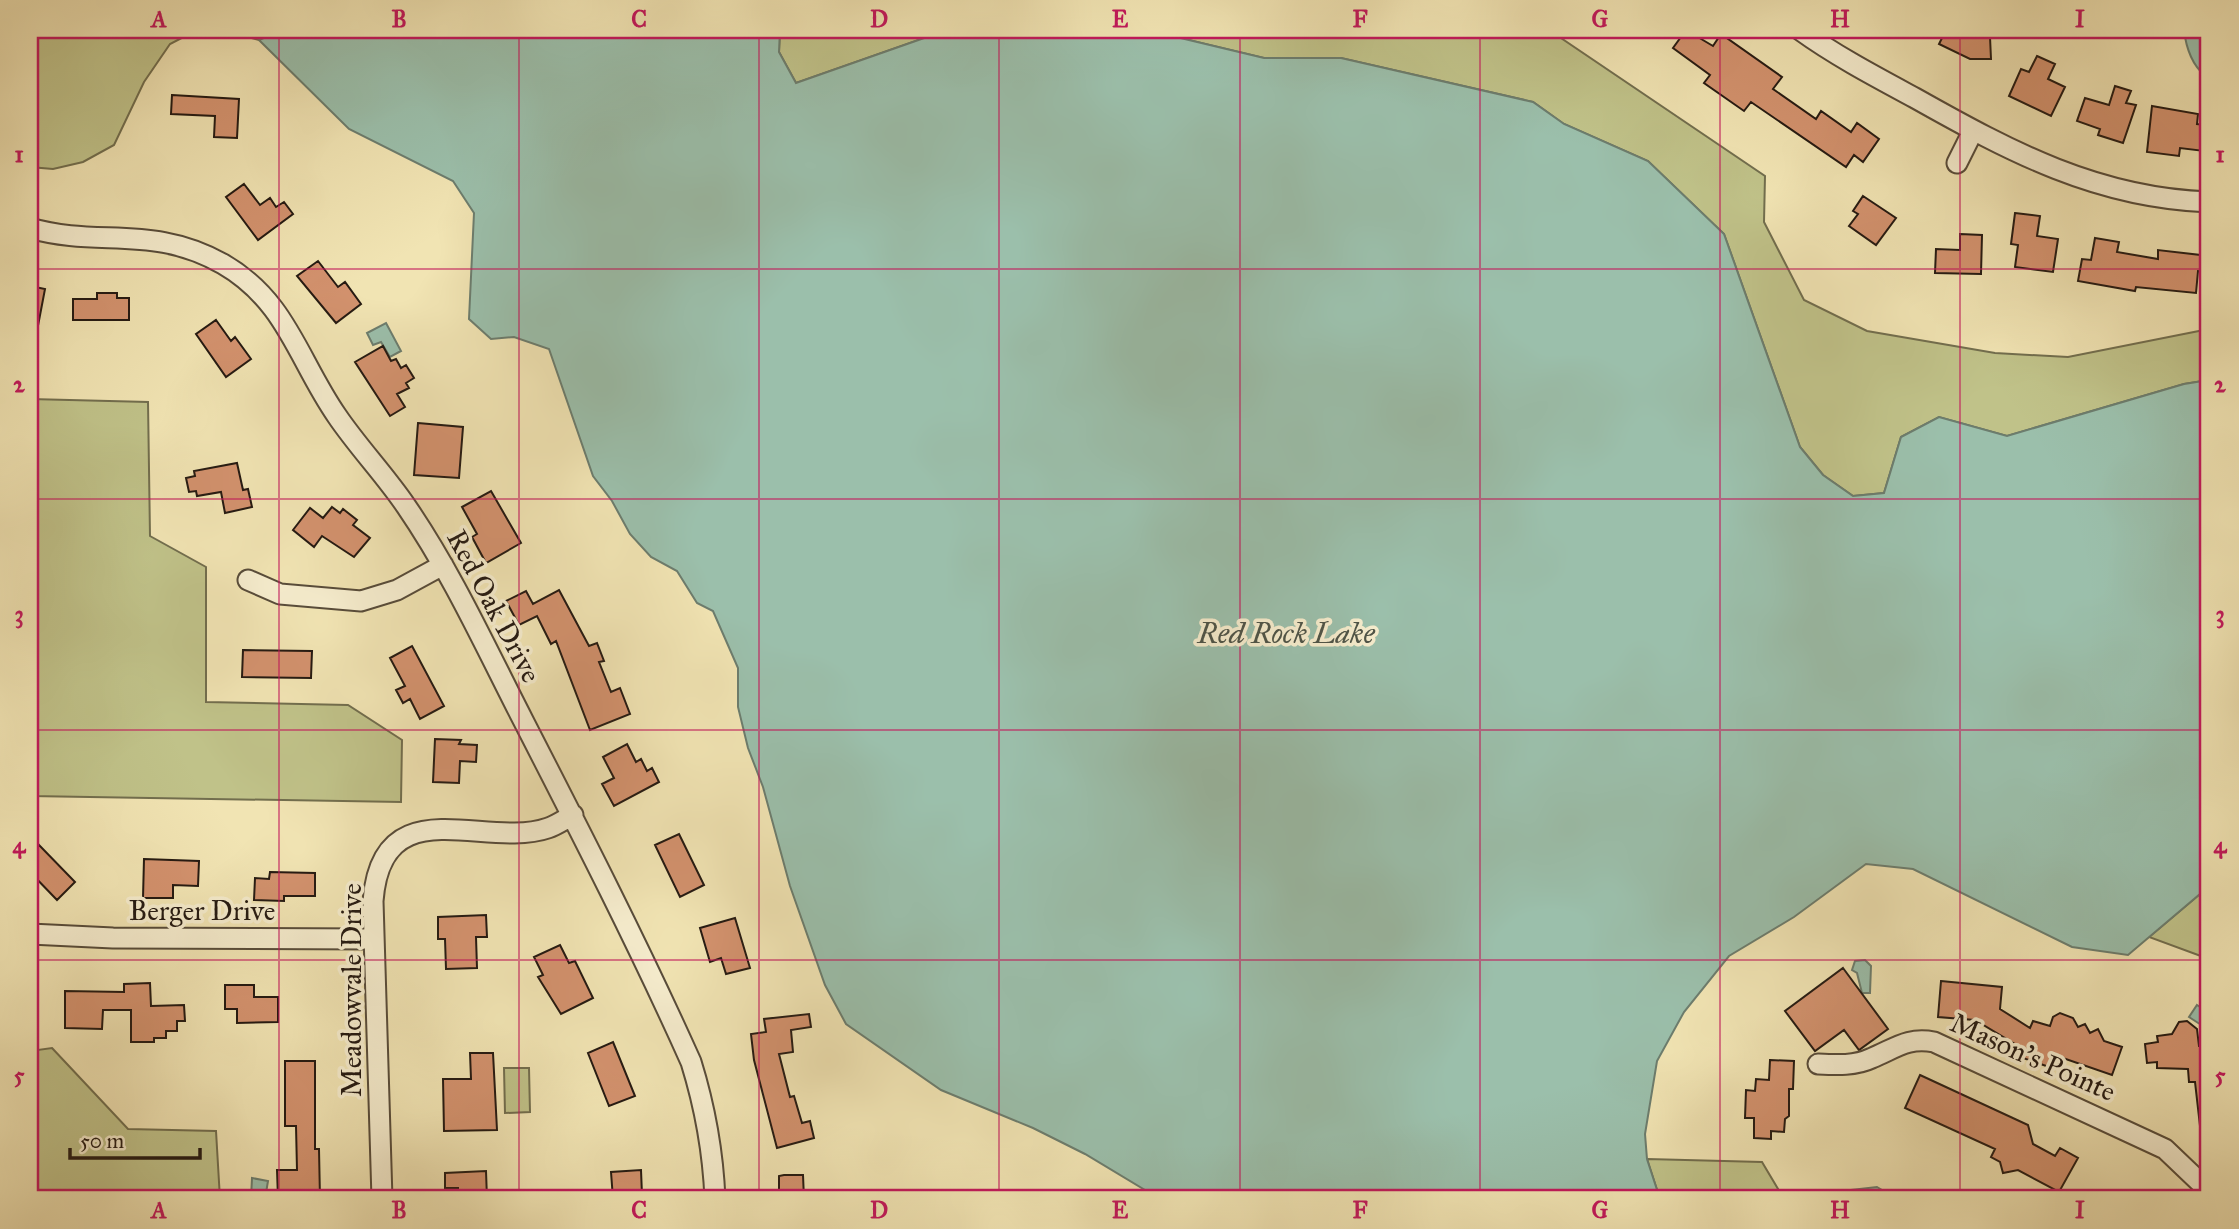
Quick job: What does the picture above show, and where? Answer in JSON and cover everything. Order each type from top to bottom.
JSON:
[{"type":"street","points":[[1800,30],[2024,158],[2071,177],[2174,201],[2209,202]]},
{"type":"street","points":[[1957,163],[1973,131]]},
{"type":"street","name":"Red Oak Drive","points":[[30,228],[50,234],[158,240],[193,250],[224,265],[252,286],[278,311],[336,415],[407,506],[443,565],[573,815],[691,1062],[704,1101],[711,1143],[715,1199]]},
{"type":"street","points":[[248,580],[280,594],[361,601],[397,590],[443,565]]},
{"type":"street","name":"Meadowvale Drive","points":[[382,1199],[373,939],[374,883],[380,865],[404,839],[421,831],[440,828],[514,832],[548,829],[573,815]]},
{"type":"street","name":"Berger Drive","points":[[30,934],[99,938],[373,939]]},
{"type":"street","name":"Mason's Pointe","points":[[1818,1064],[1845,1066],[1872,1058],[1905,1041],[1920,1039],[1934,1042],[2165,1149],[2209,1191]]},
{"type":"green space","points":[[30,30],[197,30],[170,44],[144,82],[114,145],[83,162],[53,169],[30,167]]},
{"type":"green space","points":[[222,30],[283,30],[259,40]]},
{"type":"green space","points":[[344,30],[397,30],[370,35]]},
{"type":"green space","points":[[780,30],[947,30],[796,83],[779,52]]},
{"type":"green space","points":[[1147,30],[1549,30],[1765,176],[1764,222],[1804,300],[1867,331],[1995,353],[2068,357],[2209,329],[2209,380],[2184,384],[2007,436],[1939,417],[1901,437],[1884,493],[1853,496],[1823,475],[1800,447],[1724,234],[1648,161],[1564,124],[1533,102],[1341,58],[1264,58]]},
{"type":"green space","points":[[30,399],[148,402],[150,536],[206,567],[206,702],[348,705],[402,740],[401,802],[30,796]]},
{"type":"green space","points":[[2209,893],[2209,959],[2149,937],[2200,894]]},
{"type":"green space","points":[[52,1048],[128,1129],[216,1131],[220,1199],[30,1199],[30,1051]]},
{"type":"green space","points":[[504,1068],[529,1068],[530,1112],[505,1113]]},
{"type":"green space","points":[[1647,1159],[1762,1162],[1784,1199],[1660,1199]]},
{"type":"water","name":"Red Rock Lake","points":[[329,28],[377,35],[397,30],[780,30],[779,52],[796,83],[947,30],[1147,30],[1264,58],[1341,58],[1533,102],[1564,124],[1648,161],[1724,234],[1800,447],[1823,475],[1853,496],[1884,493],[1901,437],[1939,417],[2007,436],[2184,384],[2209,380],[2209,893],[2200,894],[2128,955],[2072,947],[1913,869],[1866,864],[1794,917],[1729,956],[1684,1012],[1657,1061],[1645,1134],[1647,1159],[1660,1199],[1160,1199],[1085,1154],[1033,1128],[941,1090],[846,1024],[825,985],[790,886],[738,707],[738,668],[713,611],[697,603],[677,571],[651,557],[630,534],[612,501],[593,476],[549,349],[514,337],[491,339],[469,319],[474,213],[453,181],[349,129],[259,40],[283,30]]},
{"type":"water","points":[[2189,30],[2209,30],[2209,78],[2199,70],[2190,55],[2185,37]]},
{"type":"water","points":[[386,323],[401,351],[390,357],[381,342],[373,345],[367,333]]},
{"type":"water","points":[[1865,960],[1871,966],[1870,993],[1862,993],[1857,973],[1852,970],[1855,961]]},
{"type":"water","points":[[2197,1005],[2209,1013],[2209,1030],[2189,1017]]},
{"type":"water","points":[[252,1178],[268,1181],[265,1199],[251,1199]]},
{"type":"water","points":[[1877,1187],[1897,1199],[1823,1199],[1842,1191]]},
{"type":"building","points":[[1686,30],[1713,46],[1721,34],[1782,77],[1773,89],[1816,119],[1821,111],[1851,132],[1857,123],[1879,139],[1863,162],[1854,155],[1846,167],[1751,102],[1744,111],[1704,83],[1710,75],[1673,48]]},
{"type":"building","points":[[1946,30],[1968,30],[1982,37],[1990,37],[1991,59],[1970,59],[1939,44]]},
{"type":"building","points":[[2037,56],[2055,64],[2048,79],[2065,87],[2051,116],[2009,96],[2021,69],[2029,72]]},
{"type":"building","points":[[2115,86],[2131,91],[2126,103],[2136,105],[2123,143],[2098,135],[2100,129],[2077,121],[2085,98],[2109,105]]},
{"type":"building","points":[[172,95],[239,99],[237,138],[214,137],[215,116],[171,114]]},
{"type":"building","points":[[2152,106],[2198,114],[2197,124],[2207,125],[2204,151],[2180,148],[2179,156],[2147,152]]},
{"type":"building","points":[[244,184],[260,205],[270,198],[276,207],[284,202],[293,214],[258,240],[226,197]]},
{"type":"building","points":[[1863,196],[1896,218],[1876,245],[1849,226],[1858,214],[1853,211]]},
{"type":"building","points":[[2015,213],[2040,216],[2037,236],[2058,239],[2053,272],[2015,267],[2018,245],[2011,244]]},
{"type":"building","points":[[1960,234],[1982,235],[1981,274],[1935,273],[1936,249],[1960,250]]},
{"type":"building","points":[[2095,238],[2119,242],[2117,252],[2158,259],[2158,250],[2209,256],[2208,272],[2198,271],[2196,293],[2136,287],[2135,291],[2078,281],[2082,259],[2091,260]]},
{"type":"building","points":[[318,261],[338,287],[345,282],[361,304],[336,323],[297,276]]},
{"type":"building","points":[[30,286],[45,289],[37,331],[30,331]]},
{"type":"building","points":[[97,293],[117,293],[117,298],[129,298],[129,320],[73,320],[73,299],[97,299]]},
{"type":"building","points":[[216,320],[231,341],[235,337],[251,359],[226,377],[196,334]]},
{"type":"building","points":[[383,346],[391,361],[396,359],[401,368],[406,365],[414,378],[406,383],[409,388],[397,394],[405,407],[390,416],[355,362]]},
{"type":"building","points":[[418,423],[463,427],[459,478],[414,475]]},
{"type":"building","points":[[237,463],[243,490],[248,489],[252,507],[225,513],[221,492],[197,496],[196,491],[189,492],[186,478],[195,476],[194,471]]},
{"type":"building","points":[[491,491],[521,543],[486,563],[472,537],[477,534],[462,507]]},
{"type":"building","points":[[332,507],[340,513],[343,509],[357,520],[353,525],[370,538],[354,557],[322,536],[314,547],[293,530],[310,508],[323,518]]},
{"type":"building","points":[[559,590],[589,646],[597,643],[604,661],[599,662],[611,692],[620,688],[630,714],[590,730],[556,641],[551,644],[537,616],[519,625],[506,601],[526,591],[533,604]]},
{"type":"building","points":[[412,646],[444,706],[420,719],[410,699],[403,703],[396,690],[405,686],[390,658]]},
{"type":"building","points":[[243,650],[312,651],[311,678],[242,677]]},
{"type":"building","points":[[435,739],[461,740],[459,744],[477,745],[476,762],[460,761],[459,783],[433,782]]},
{"type":"building","points":[[627,744],[636,762],[641,759],[647,771],[652,768],[659,782],[614,806],[602,784],[614,778],[603,757]]},
{"type":"building","points":[[679,834],[704,885],[680,897],[655,845]]},
{"type":"building","points":[[39,845],[75,882],[57,900],[30,872],[30,854]]},
{"type":"building","points":[[144,859],[199,861],[198,886],[173,885],[173,898],[143,898]]},
{"type":"building","points":[[270,872],[315,873],[315,896],[284,896],[284,901],[254,900],[255,878],[269,879]]},
{"type":"building","points":[[486,915],[487,937],[476,937],[477,968],[446,969],[445,939],[438,939],[438,917]]},
{"type":"building","points":[[735,918],[750,968],[726,974],[721,958],[710,962],[700,928]]},
{"type":"building","points":[[560,945],[569,963],[575,961],[593,998],[561,1014],[538,977],[543,975],[534,957]]},
{"type":"building","points":[[1843,968],[1888,1029],[1859,1050],[1844,1030],[1815,1051],[1785,1011]]},
{"type":"building","points":[[1941,981],[2002,987],[2000,1009],[2030,1028],[2033,1021],[2050,1026],[2053,1017],[2060,1013],[2073,1018],[2078,1027],[2085,1024],[2090,1033],[2098,1029],[2104,1041],[2122,1047],[2112,1075],[2060,1057],[2055,1069],[2020,1057],[2023,1049],[1975,1020],[1938,1017]]},
{"type":"building","points":[[150,983],[151,1006],[184,1005],[185,1021],[177,1021],[177,1031],[166,1031],[166,1038],[154,1038],[154,1042],[131,1042],[131,1010],[103,1010],[102,1029],[65,1028],[65,991],[124,992],[124,984]]},
{"type":"building","points":[[225,985],[254,985],[254,997],[278,997],[278,1022],[237,1023],[237,1009],[225,1009]]},
{"type":"building","points":[[809,1014],[811,1027],[791,1030],[793,1052],[779,1054],[790,1097],[794,1096],[802,1123],[810,1121],[814,1138],[777,1148],[754,1060],[751,1034],[766,1032],[764,1019]]},
{"type":"building","points":[[2187,1021],[2197,1029],[2199,1046],[2203,1046],[2205,1060],[2209,1060],[2209,1125],[2200,1126],[2195,1082],[2189,1082],[2188,1069],[2157,1068],[2157,1062],[2147,1063],[2145,1044],[2158,1042],[2157,1036],[2172,1034],[2179,1022]]},
{"type":"building","points":[[613,1042],[635,1096],[609,1106],[588,1053]]},
{"type":"building","points":[[470,1053],[493,1053],[497,1130],[444,1131],[443,1079],[471,1079]]},
{"type":"building","points":[[1770,1060],[1794,1061],[1793,1089],[1789,1089],[1789,1116],[1785,1119],[1784,1132],[1771,1131],[1771,1139],[1754,1138],[1754,1118],[1745,1118],[1746,1090],[1755,1091],[1756,1079],[1769,1080]]},
{"type":"building","points":[[285,1061],[315,1061],[315,1149],[319,1149],[320,1199],[278,1199],[277,1170],[297,1170],[296,1126],[285,1126]]},
{"type":"building","points":[[1920,1075],[2028,1125],[2033,1144],[2055,1156],[2060,1148],[2078,1158],[2059,1192],[2018,1170],[2003,1173],[2000,1162],[1991,1157],[1995,1149],[1905,1108]]},
{"type":"building","points":[[641,1170],[642,1195],[636,1196],[637,1199],[613,1199],[611,1172]]},
{"type":"building","points":[[486,1171],[487,1199],[458,1199],[458,1188],[445,1188],[445,1173]]},
{"type":"building","points":[[803,1175],[804,1199],[779,1199],[779,1176]]}]
